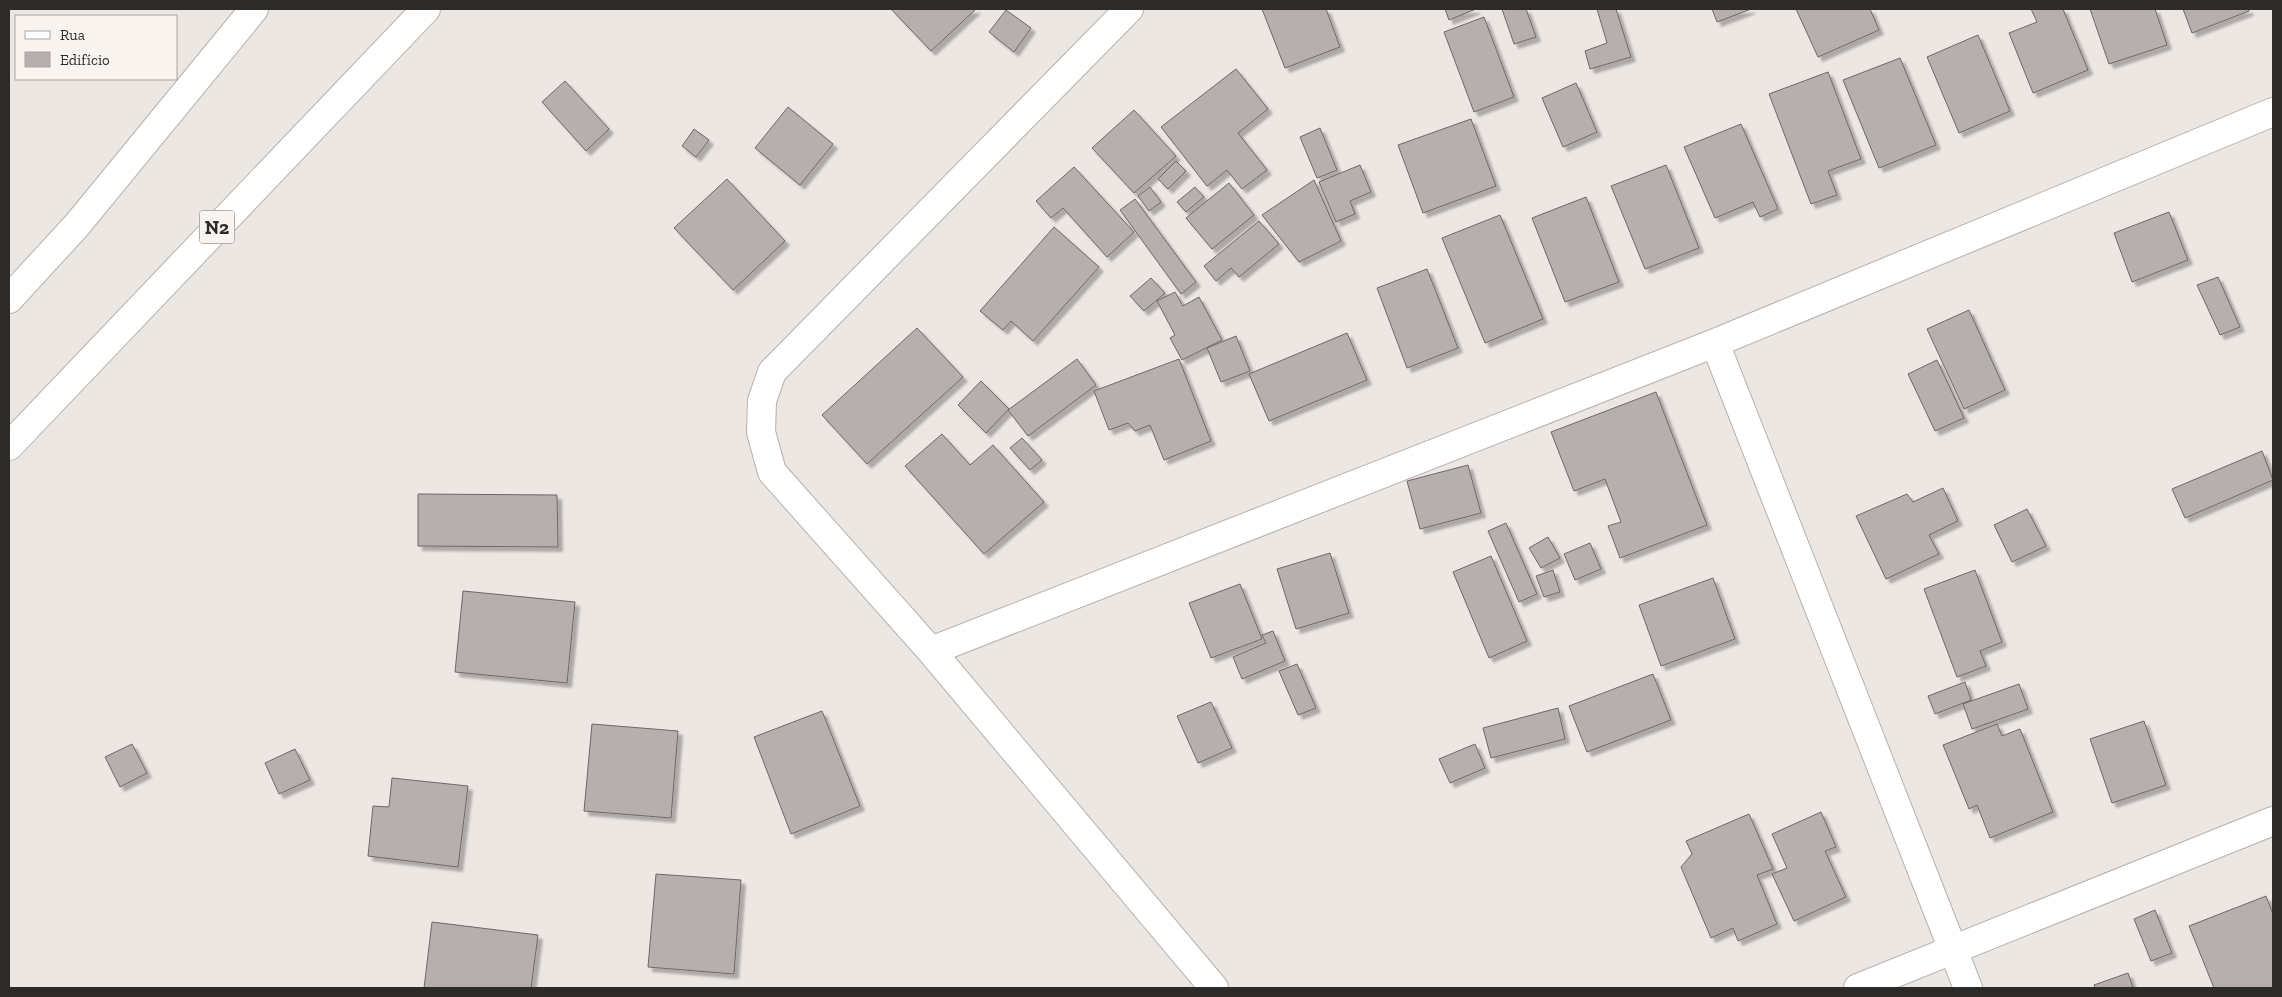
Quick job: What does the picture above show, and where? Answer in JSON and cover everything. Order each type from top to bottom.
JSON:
[{"type":"street","points":[[9,299],[76,224],[254,9]]},
{"type":"street","name":"N2","points":[[9,446],[426,9]]},
{"type":"street","points":[[1129,9],[795,346],[772,372],[762,402],[761,432],[772,472],[931,651],[1214,988]]},
{"type":"street","points":[[931,651],[1716,343],[2273,112]]},
{"type":"street","points":[[1716,343],[1968,988]]},
{"type":"street","points":[[1858,988],[2273,821]]},
{"type":"building","points":[[891,9],[976,9],[931,51]]},
{"type":"building","points":[[1262,9],[1326,9],[1340,47],[1285,68]]},
{"type":"building","points":[[1445,9],[1476,9],[1449,20]]},
{"type":"building","points":[[1502,9],[1526,9],[1536,37],[1514,44]]},
{"type":"building","points":[[1597,9],[1616,9],[1631,57],[1590,69],[1585,51],[1607,43]]},
{"type":"building","points":[[1712,9],[1751,9],[1717,22]]},
{"type":"building","points":[[1796,9],[1870,9],[1879,30],[1818,57]]},
{"type":"building","points":[[2031,9],[2063,9],[2088,70],[2033,93],[2009,33],[2037,22]]},
{"type":"building","points":[[2090,9],[2155,9],[2167,45],[2109,64]]},
{"type":"building","points":[[2183,9],[2248,9],[2249,11],[2192,33]]},
{"type":"building","points":[[1006,10],[1031,28],[1014,52],[989,32]]},
{"type":"building","points":[[1484,17],[1514,97],[1474,112],[1444,32]]},
{"type":"building","points":[[1978,35],[2010,111],[1959,133],[1927,57]]},
{"type":"building","points":[[1900,58],[1936,145],[1879,168],[1843,80]]},
{"type":"building","points":[[1236,69],[1268,109],[1238,133],[1267,170],[1242,189],[1227,170],[1207,186],[1161,127]]},
{"type":"building","points":[[1828,72],[1861,159],[1828,171],[1837,195],[1811,204],[1769,94]]},
{"type":"building","points":[[565,81],[609,129],[586,151],[542,102]]},
{"type":"building","points":[[1576,83],[1597,132],[1563,147],[1542,98]]},
{"type":"building","points":[[788,107],[833,144],[800,185],[755,148]]},
{"type":"building","points":[[1134,110],[1176,156],[1134,193],[1092,148]]},
{"type":"building","points":[[1471,119],[1496,186],[1423,213],[1398,145]]},
{"type":"building","points":[[1741,124],[1778,209],[1760,217],[1753,202],[1715,218],[1684,147]]},
{"type":"building","points":[[1320,128],[1337,170],[1317,178],[1300,137]]},
{"type":"building","points":[[694,129],[709,140],[696,157],[682,146]]},
{"type":"building","points":[[1176,161],[1186,171],[1168,189],[1158,179]]},
{"type":"building","points":[[1360,165],[1371,192],[1350,201],[1355,214],[1336,222],[1319,182]]},
{"type":"building","points":[[1666,165],[1699,248],[1645,269],[1611,186]]},
{"type":"building","points":[[1074,167],[1134,232],[1107,257],[1063,208],[1051,218],[1036,201]]},
{"type":"building","points":[[727,179],[785,241],[733,290],[674,228]]},
{"type":"building","points":[[1314,180],[1341,241],[1299,262],[1262,215]]},
{"type":"building","points":[[1229,183],[1254,215],[1212,249],[1186,218]]},
{"type":"building","points":[[1150,187],[1161,202],[1149,211],[1138,196]]},
{"type":"building","points":[[1195,187],[1204,197],[1186,212],[1177,202]]},
{"type":"building","points":[[1586,197],[1619,282],[1565,302],[1532,218]]},
{"type":"building","points":[[1135,199],[1196,282],[1181,294],[1120,210]]},
{"type":"building","points":[[2169,212],[2188,260],[2132,282],[2114,233]]},
{"type":"building","points":[[1500,215],[1543,319],[1485,343],[1442,238]]},
{"type":"building","points":[[1259,221],[1279,244],[1239,277],[1231,268],[1216,281],[1204,266]]},
{"type":"building","points":[[1054,227],[1099,267],[1033,341],[1011,321],[1003,330],[980,311]]},
{"type":"building","points":[[1427,269],[1458,348],[1407,368],[1377,288]]},
{"type":"building","points":[[2218,277],[2240,327],[2220,335],[2197,285]]},
{"type":"building","points":[[1151,278],[1165,293],[1144,311],[1130,296]]},
{"type":"building","points":[[1175,292],[1183,306],[1199,297],[1222,340],[1182,360],[1170,338],[1175,335],[1157,301]]},
{"type":"building","points":[[1969,310],[2005,390],[1964,409],[1927,329]]},
{"type":"building","points":[[917,328],[963,377],[867,464],[822,415]]},
{"type":"building","points":[[1347,333],[1367,380],[1269,421],[1249,374]]},
{"type":"building","points":[[1236,336],[1250,371],[1221,382],[1207,348]]},
{"type":"building","points":[[1077,359],[1096,385],[1028,436],[1008,410]]},
{"type":"building","points":[[1179,359],[1211,441],[1164,460],[1150,425],[1135,431],[1128,423],[1109,430],[1094,391]]},
{"type":"building","points":[[1937,360],[1964,418],[1935,431],[1908,374]]},
{"type":"building","points":[[981,381],[1009,409],[986,433],[958,405]]},
{"type":"building","points":[[1656,392],[1707,525],[1620,558],[1608,526],[1621,522],[1605,479],[1574,491],[1551,432]]},
{"type":"building","points":[[942,434],[970,465],[993,445],[1044,502],[984,554],[905,466]]},
{"type":"building","points":[[1022,438],[1042,460],[1030,470],[1010,448]]},
{"type":"building","points":[[2262,451],[2273,480],[2185,518],[2172,489]]},
{"type":"building","points":[[1468,465],[1481,513],[1420,529],[1407,481]]},
{"type":"building","points":[[1943,488],[1958,521],[1929,535],[1939,554],[1886,579],[1856,516],[1907,494],[1913,502]]},
{"type":"building","points":[[418,494],[557,495],[558,547],[418,546]]},
{"type":"building","points":[[2027,509],[2046,546],[2012,562],[1994,525]]},
{"type":"building","points":[[1506,523],[1537,594],[1519,602],[1488,531]]},
{"type":"building","points":[[1548,537],[1560,558],[1541,568],[1529,548]]},
{"type":"building","points":[[1590,543],[1601,569],[1575,580],[1564,554]]},
{"type":"building","points":[[1330,553],[1349,613],[1296,629],[1277,569]]},
{"type":"building","points":[[1491,556],[1527,641],[1489,658],[1453,572]]},
{"type":"building","points":[[1553,570],[1560,592],[1544,597],[1536,576]]},
{"type":"building","points":[[1975,570],[2002,642],[1980,651],[1986,666],[1957,677],[1924,589]]},
{"type":"building","points":[[1713,578],[1735,639],[1661,666],[1639,605]]},
{"type":"building","points":[[1240,584],[1262,639],[1211,658],[1189,603]]},
{"type":"building","points":[[463,591],[575,602],[567,683],[455,672]]},
{"type":"building","points":[[1273,631],[1285,661],[1242,679],[1233,657],[1266,643],[1262,635]]},
{"type":"building","points":[[1297,664],[1316,708],[1298,715],[1279,671]]},
{"type":"building","points":[[1653,674],[1671,720],[1587,752],[1569,706]]},
{"type":"building","points":[[1965,682],[1971,700],[1935,714],[1928,696]]},
{"type":"building","points":[[2019,684],[2028,709],[1972,729],[1963,704]]},
{"type":"building","points":[[1211,702],[1232,748],[1198,763],[1177,716]]},
{"type":"building","points":[[1558,708],[1565,739],[1491,758],[1483,728]]},
{"type":"building","points":[[822,711],[860,806],[791,834],[754,737]]},
{"type":"building","points":[[2144,721],[2166,785],[2112,803],[2090,739]]},
{"type":"building","points":[[592,724],[678,731],[671,818],[584,811]]},
{"type":"building","points":[[1997,724],[2002,736],[2020,729],[2053,812],[1990,838],[1977,805],[1969,809],[1943,745]]},
{"type":"building","points":[[132,744],[147,773],[120,787],[105,757]]},
{"type":"building","points":[[1475,744],[1485,768],[1450,783],[1439,759]]},
{"type":"building","points":[[295,749],[310,780],[279,794],[265,763]]},
{"type":"building","points":[[392,778],[468,786],[458,867],[368,856],[373,806],[389,807]]},
{"type":"building","points":[[1821,812],[1836,847],[1825,851],[1846,897],[1794,921],[1772,874],[1787,868],[1772,834]]},
{"type":"building","points":[[1749,814],[1773,869],[1757,875],[1777,924],[1738,941],[1733,928],[1711,938],[1681,867],[1692,854],[1686,841]]},
{"type":"building","points":[[656,874],[741,880],[734,974],[648,967]]},
{"type":"building","points":[[2266,896],[2273,914],[2273,988],[2214,988],[2189,926]]},
{"type":"building","points":[[2155,910],[2172,953],[2151,961],[2134,919]]},
{"type":"building","points":[[432,922],[538,935],[531,988],[424,988]]},
{"type":"building","points":[[2128,973],[2133,988],[2095,988],[2094,985]]}]
